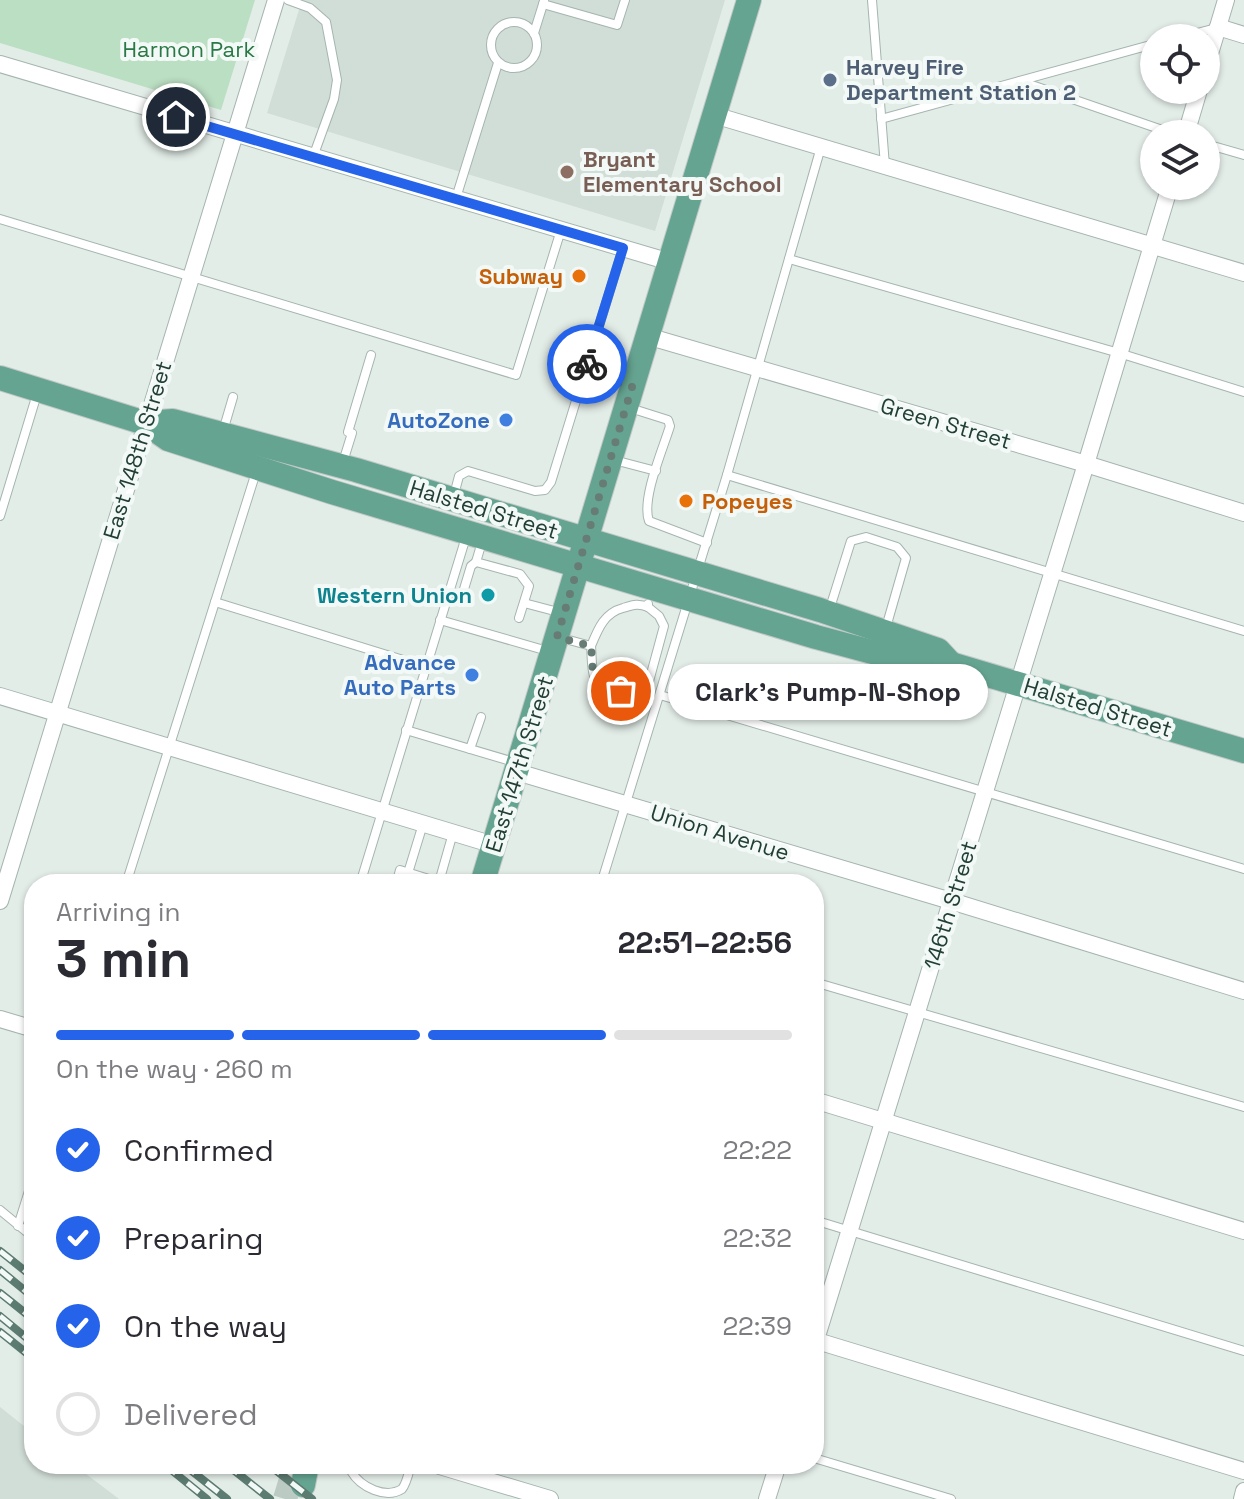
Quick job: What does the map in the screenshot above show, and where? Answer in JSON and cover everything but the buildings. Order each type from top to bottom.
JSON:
[{"type":"main road","name":"East 147th Street","points":[[485,874],[749,0]]},
{"type":"main road","name":"Halsted Street","points":[[0,378],[145,423],[168,439],[257,468],[578,565],[651,597],[689,599],[932,668],[951,664],[1243,746]]},
{"type":"main road","name":"Halsted Street","points":[[145,423],[173,421],[341,466],[586,539],[829,613],[938,650],[951,664]]},
{"type":"street","name":"East 148th Street","points":[[0,901],[276,0]]},
{"type":"street","points":[[1219,24],[1226,0]]},
{"type":"street","points":[[1220,28],[1244,35]]},
{"type":"street","points":[[0,64],[670,262]]},
{"type":"street","points":[[714,115],[1244,273]]},
{"type":"street","name":"146th Street","points":[[824,1313],[1166,200]]},
{"type":"street","name":"Green Street","points":[[647,336],[1244,513]]},
{"type":"street","points":[[0,696],[494,845]]},
{"type":"street","name":"Union Avenue","points":[[518,768],[626,804],[1244,991]]},
{"type":"street","points":[[0,1019],[24,1026]]},
{"type":"street","points":[[824,1103],[1244,1231]]},
{"type":"street","points":[[824,1346],[1244,1471]]},
{"type":"street","points":[[466,1474],[550,1499]]},
{"type":"street","points":[[767,1499],[775,1474]]},
{"type":"street","points":[[1242,1499],[1244,1491]]},
{"type":"lane","points":[[288,0],[310,8],[326,22],[337,80],[334,99],[313,157]]},
{"type":"lane","points":[[534,33],[515,22],[500,26],[491,39],[492,54],[498,63],[509,68],[530,62],[537,48],[534,33],[544,2],[617,25],[625,0]]},
{"type":"lane","points":[[872,0],[885,167]]},
{"type":"lane","points":[[881,119],[1140,48]]},
{"type":"lane","points":[[456,199],[498,63]]},
{"type":"lane","points":[[1019,80],[1140,122]]},
{"type":"lane","points":[[604,874],[707,543],[821,147]]},
{"type":"lane","points":[[1220,148],[1244,155]]},
{"type":"lane","points":[[0,219],[516,375],[561,230]]},
{"type":"lane","points":[[452,499],[459,476],[468,471],[535,491],[545,490],[551,482],[623,248]]},
{"type":"lane","points":[[789,259],[1244,392]]},
{"type":"lane","points":[[341,466],[371,355]]},
{"type":"lane","points":[[585,372],[668,420],[670,426],[647,497],[649,521],[707,543]]},
{"type":"lane","points":[[0,516],[39,390]]},
{"type":"lane","points":[[222,434],[233,397]]},
{"type":"lane","points":[[610,458],[656,471]]},
{"type":"lane","points":[[129,874],[257,468]]},
{"type":"lane","points":[[727,475],[1244,631]]},
{"type":"lane","points":[[476,535],[476,562]]},
{"type":"lane","points":[[363,874],[440,620],[476,535]]},
{"type":"lane","points":[[829,613],[851,541],[866,537],[897,547],[906,558],[884,632]]},
{"type":"lane","points":[[520,574],[527,550]]},
{"type":"lane","points":[[476,562],[520,574],[529,586],[519,618]]},
{"type":"lane","points":[[461,599],[471,566],[476,562]]},
{"type":"lane","points":[[651,597],[664,626],[644,690],[638,693],[604,688],[597,684],[591,646],[608,614],[651,597]]},
{"type":"lane","points":[[215,602],[426,667]]},
{"type":"lane","points":[[524,603],[558,634]]},
{"type":"lane","points":[[440,620],[558,634],[591,646]]},
{"type":"lane","points":[[660,695],[1244,869]]},
{"type":"lane","points":[[470,749],[481,717]]},
{"type":"lane","points":[[406,730],[470,749],[518,768]]},
{"type":"lane","points":[[408,873],[423,824]]},
{"type":"lane","points":[[444,874],[453,833]]},
{"type":"lane","points":[[399,874],[400,870],[411,874]]},
{"type":"lane","points":[[824,985],[1244,1107]]},
{"type":"lane","points":[[18,1226],[24,1207]]},
{"type":"lane","points":[[0,1210],[24,1230]]},
{"type":"lane","points":[[824,1223],[1244,1351]]},
{"type":"lane","points":[[824,1461],[951,1499]]},
{"type":"lane","points":[[352,1474],[356,1481],[379,1498],[391,1498],[403,1488],[408,1474]]},
{"type":"shaded area","name":"Bryant Elementary School","points":[[302,0],[725,0],[655,231],[267,113]]},
{"type":"shaded area","points":[[0,1407],[24,1426],[24,1474],[86,1474],[119,1499],[0,1499]]},
{"type":"green space","name":"Harmon Park","points":[[0,0],[255,0],[221,110],[0,43]]},
{"type":"tunnel","points":[[285,1499],[292,1476]]},
{"type":"railway","points":[[0,1251],[24,1270]]},
{"type":"railway","points":[[0,1270],[24,1290]]},
{"type":"railway","points":[[0,1293],[24,1312]]},
{"type":"railway","points":[[0,1316],[24,1336]]},
{"type":"railway","points":[[0,1332],[24,1351]]},
{"type":"railway","points":[[176,1474],[207,1499]]},
{"type":"railway","points":[[196,1474],[227,1499]]},
{"type":"railway","points":[[239,1474],[270,1499]]},
{"type":"railway","points":[[281,1474],[312,1499]]},
{"type":"way so far","points":[[587,364],[585,372],[632,387],[557,637],[591,646],[597,684],[621,691]]},
{"type":"place","name":"Harvey Fire Department Station 2","points":[[830,80]]},
{"type":"place","name":"Bryant Elementary School","points":[[567,172]]},
{"type":"place","name":"Subway","points":[[579,276]]},
{"type":"place","name":"AutoZone","points":[[506,420]]},
{"type":"place","name":"Popeyes","points":[[686,501]]},
{"type":"place","name":"Western Union","points":[[488,595]]},
{"type":"place","name":"Advance Auto Parts","points":[[472,675]]},
{"type":"place","name":"Clark's Pump-N-Shop","points":[[621,691]]},
{"type":"route","points":[[176,117],[623,248],[587,364]]}]
